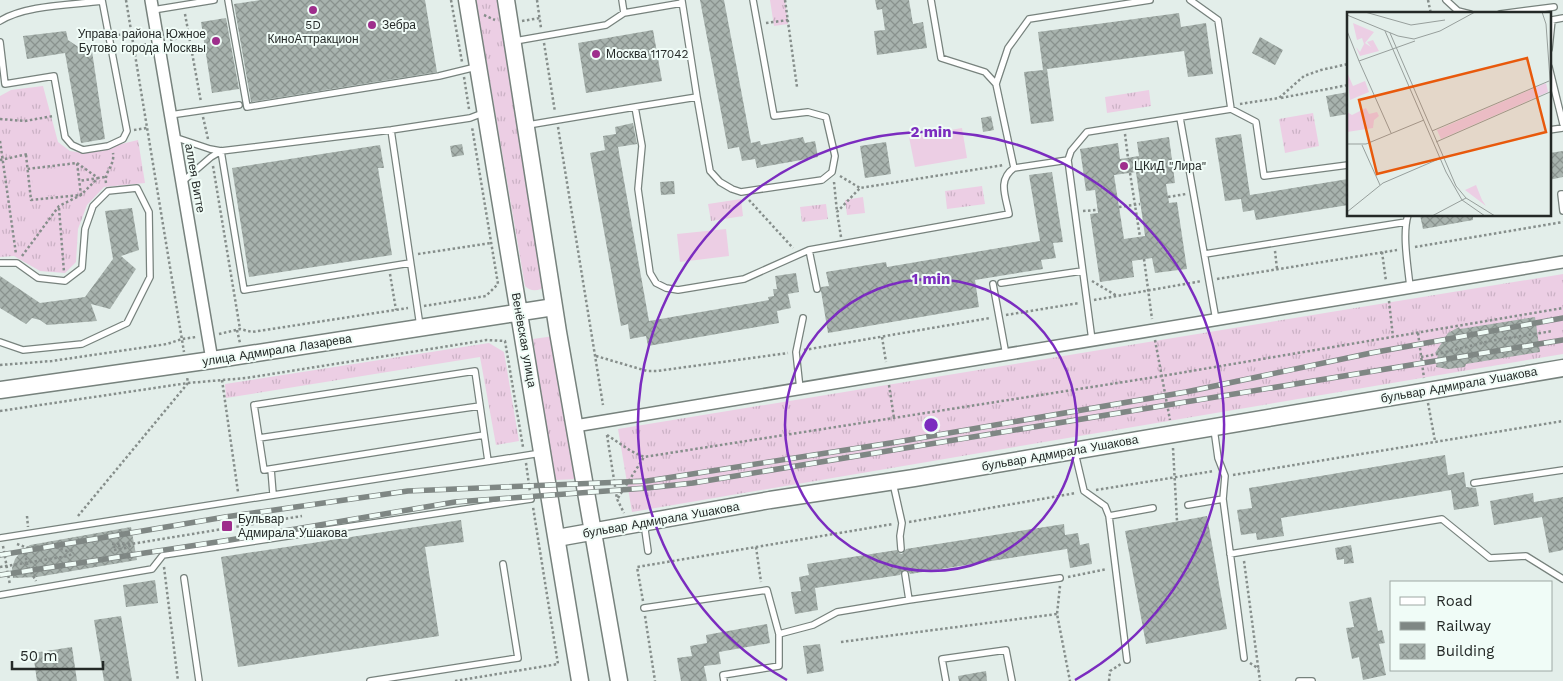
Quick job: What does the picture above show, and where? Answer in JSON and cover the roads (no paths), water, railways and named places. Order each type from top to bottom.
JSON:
[{"type":"street","name":"Венёвская улица","points":[[467,0],[470,68],[519,312],[580,681]]},
{"type":"street","points":[[506,0],[554,307],[618,681]]},
{"type":"street","name":"аллея Витте","points":[[152,5],[212,360]]},
{"type":"street","points":[[575,426],[1563,262]]},
{"type":"street","name":"улица Адмирала Лазарева","points":[[0,390],[212,360],[554,307]]},
{"type":"street","name":"бульвар Адмирала Ушакова","points":[[557,538],[770,500],[1563,368]]},
{"type":"lane","points":[[0,21],[6,17],[28,10],[102,0],[127,132],[123,139],[108,146],[83,150],[72,145],[65,137],[54,76],[3,85],[0,42]]},
{"type":"lane","points":[[152,5],[184,4],[214,0]]},
{"type":"lane","points":[[228,0],[247,107],[440,76],[470,68]]},
{"type":"lane","points":[[622,0],[624,13]]},
{"type":"lane","points":[[513,42],[606,25],[624,13],[682,2],[710,171],[720,182],[741,192],[822,180],[832,172],[835,156],[826,117],[808,112],[774,116],[753,0]]},
{"type":"lane","points":[[931,0],[941,58],[985,72],[996,84]]},
{"type":"lane","points":[[1013,166],[996,84],[1008,48],[1029,19],[1150,0]]},
{"type":"lane","points":[[1190,0],[1218,20],[1231,107]]},
{"type":"lane","points":[[1446,0],[1458,11],[1462,12]]},
{"type":"lane","points":[[1550,13],[1554,7]]},
{"type":"lane","points":[[1550,14],[1563,18]]},
{"type":"lane","points":[[1550,71],[1563,124]]},
{"type":"lane","points":[[526,125],[697,97]]},
{"type":"lane","points":[[170,115],[239,105]]},
{"type":"lane","points":[[635,107],[642,146],[638,189],[650,273],[656,283],[666,288],[678,290],[744,279],[809,250],[1009,214],[1003,181],[1013,166],[1068,160]]},
{"type":"lane","points":[[1092,340],[1068,160],[1071,151],[1087,132],[1180,118],[1231,107],[1256,122],[1264,176],[1347,165]]},
{"type":"lane","points":[[174,136],[221,151],[391,130],[478,115]]},
{"type":"lane","points":[[1180,118],[1216,320]]},
{"type":"lane","points":[[1550,130],[1563,128]]},
{"type":"lane","points":[[391,130],[420,328]]},
{"type":"lane","points":[[182,182],[211,157],[221,151]]},
{"type":"lane","points":[[221,151],[244,290],[410,263]]},
{"type":"lane","points":[[0,263],[17,263],[38,278],[65,281],[82,268],[85,229],[93,206],[108,191],[136,188],[149,212],[150,277],[127,323],[82,344],[23,350],[0,342]]},
{"type":"lane","points":[[1563,194],[1561,194],[1563,211]]},
{"type":"lane","points":[[1205,254],[1407,218],[1410,288]]},
{"type":"lane","points":[[809,250],[817,289]]},
{"type":"lane","points":[[1001,282],[1082,273]]},
{"type":"lane","points":[[993,284],[1006,355]]},
{"type":"lane","points":[[800,389],[796,352],[802,318]]},
{"type":"lane","points":[[484,435],[264,470],[254,405],[475,371],[488,461]]},
{"type":"lane","points":[[259,438],[480,406]]},
{"type":"lane","points":[[1214,427],[1218,458],[1225,476],[1223,499],[1244,658]]},
{"type":"lane","points":[[1075,450],[1084,491],[1105,506],[1109,516],[1127,660]]},
{"type":"lane","points":[[1,538],[543,452]]},
{"type":"lane","points":[[270,469],[273,494]]},
{"type":"lane","points":[[1474,483],[1563,470]]},
{"type":"lane","points":[[893,481],[902,523],[901,549]]},
{"type":"lane","points":[[1188,505],[1223,499]]},
{"type":"lane","points":[[0,596],[152,569],[163,555],[531,500]]},
{"type":"lane","points":[[1109,516],[1153,508]]},
{"type":"lane","points":[[1230,554],[1442,519],[1490,558],[1526,556],[1563,579]]},
{"type":"lane","points":[[644,523],[648,551]]},
{"type":"lane","points":[[370,681],[518,658],[503,564]]},
{"type":"lane","points":[[905,574],[909,600]]},
{"type":"lane","points":[[184,578],[199,681]]},
{"type":"lane","points":[[778,634],[813,625],[837,612],[1060,578]]},
{"type":"lane","points":[[644,608],[767,590],[778,634],[779,666],[723,675],[724,681]]},
{"type":"lane","points":[[946,681],[942,659],[1006,650],[1012,681]]},
{"type":"lane","points":[[1299,681],[1312,681]]},
{"type":"railway","points":[[0,555],[225,517],[408,491],[647,481],[897,442],[1186,392],[1371,353],[1563,318]]},
{"type":"railway","points":[[0,575],[230,540],[455,502],[693,483],[1563,340]]},
{"type":"place","name":"5D КиноАттракцион","points":[[313,10]]},
{"type":"place","name":"Зебра","points":[[372,25]]},
{"type":"place","name":"Управа района Южное Бутово города Москвы","points":[[216,41]]},
{"type":"place","name":"Москва 117042","points":[[596,54]]},
{"type":"place","name":"ЦКиД \"Лира\"","points":[[1124,166]]},
{"type":"place","name":"Бульвар Адмирала Ушакова","points":[[227,526]]}]
